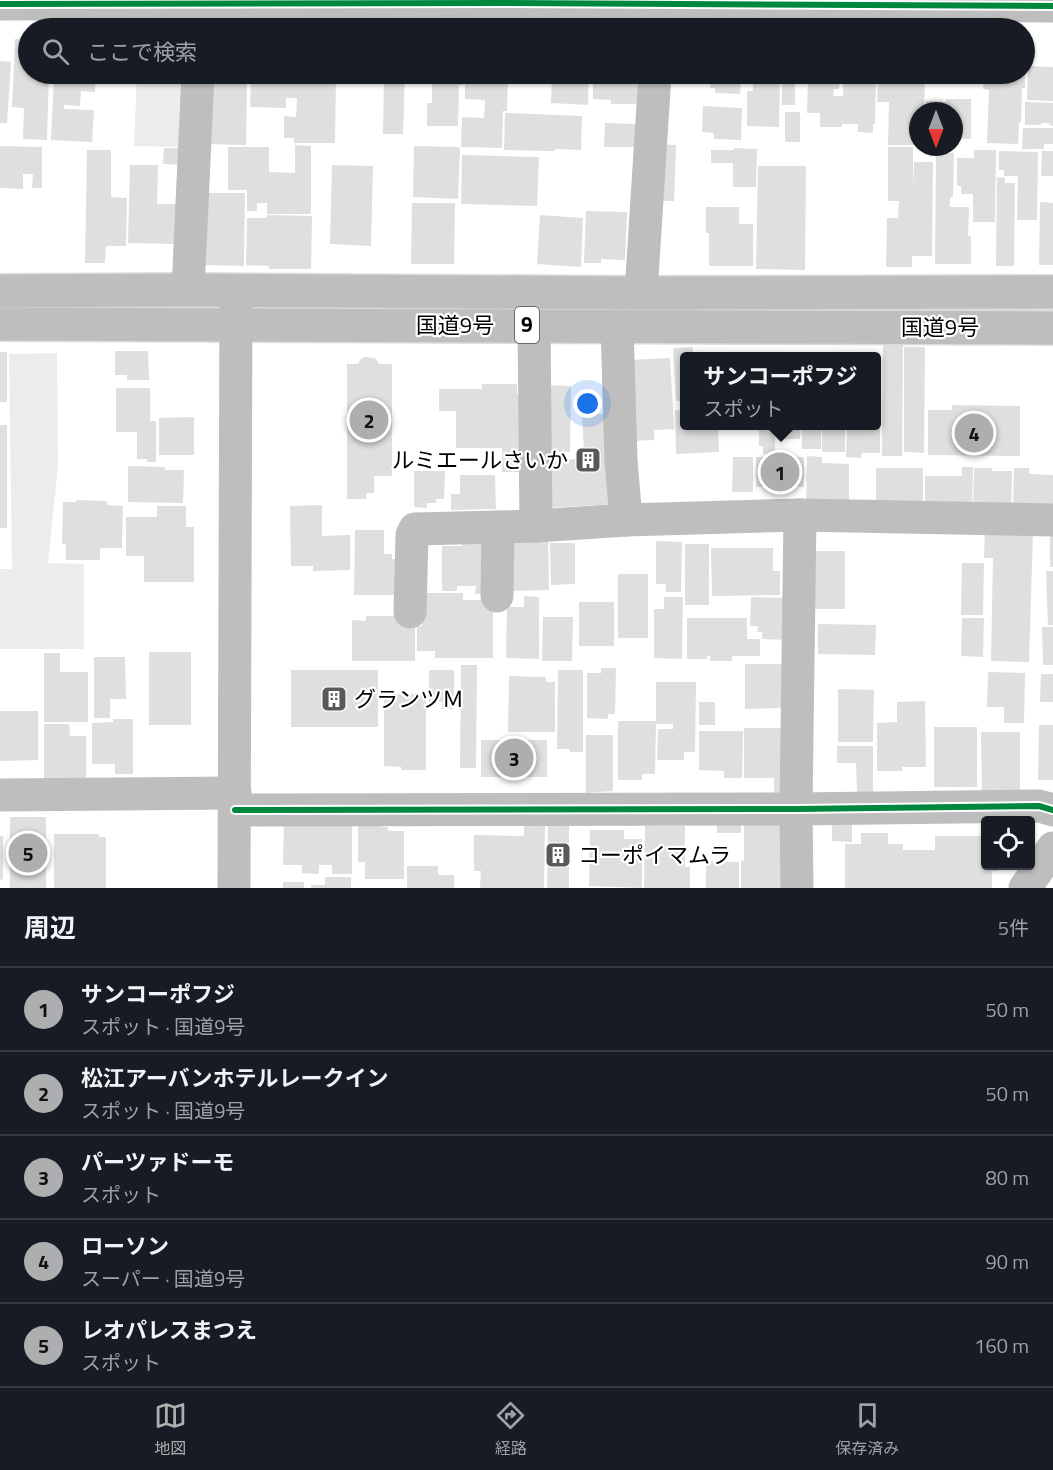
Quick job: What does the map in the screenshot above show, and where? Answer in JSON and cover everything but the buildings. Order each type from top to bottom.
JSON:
[{"type":"main road","points":[[0,4],[200,10],[658,11],[1053,6]]},
{"type":"main road","points":[[188,290],[198,84]]},
{"type":"main road","points":[[641,293],[654,84]]},
{"type":"main road","name":"国道9号","points":[[0,291],[1053,292]]},
{"type":"main road","points":[[234,888],[236,291]]},
{"type":"main road","name":"国道9号","points":[[0,324],[1053,328]]},
{"type":"main road","points":[[534,326],[536,526]]},
{"type":"main road","points":[[617,326],[621,460],[626,520]]},
{"type":"main road","points":[[797,888],[800,515]]},
{"type":"main road","points":[[410,612],[412,535],[415,529],[800,515],[1053,520]]},
{"type":"main road","points":[[497,596],[498,527]]},
{"type":"main road","points":[[0,795],[235,802],[796,809],[1039,806],[1053,810]]},
{"type":"main road","points":[[1024,888],[1053,848]]},
{"type":"shaded area","points":[[139,12],[188,14],[188,18],[139,18]]},
{"type":"shaded area","points":[[137,84],[185,84],[182,147],[134,146]]},
{"type":"shaded area","points":[[57,353],[58,466],[48,563],[84,564],[84,649],[0,649],[0,569],[12,569],[9,354]]},
{"type":"cycle path","points":[[0,4],[502,3],[1053,6]]},
{"type":"cycle path","points":[[235,810],[1039,806],[1053,810]]},
{"type":"place","name":"松江アーバンホテルレークイン","points":[[369,420]]},
{"type":"place","name":"ローソン","points":[[974,433]]},
{"type":"place","name":"ルミエールさいか","points":[[588,460]]},
{"type":"place","name":"サンコーポフジ","points":[[780,472]]},
{"type":"place","name":"グランツＭ","points":[[334,699]]},
{"type":"place","name":"パーツァドーモ","points":[[514,758]]},
{"type":"place","name":"レオパレスまつえ","points":[[28,853]]},
{"type":"place","name":"コーポイマムラ","points":[[558,855]]}]
